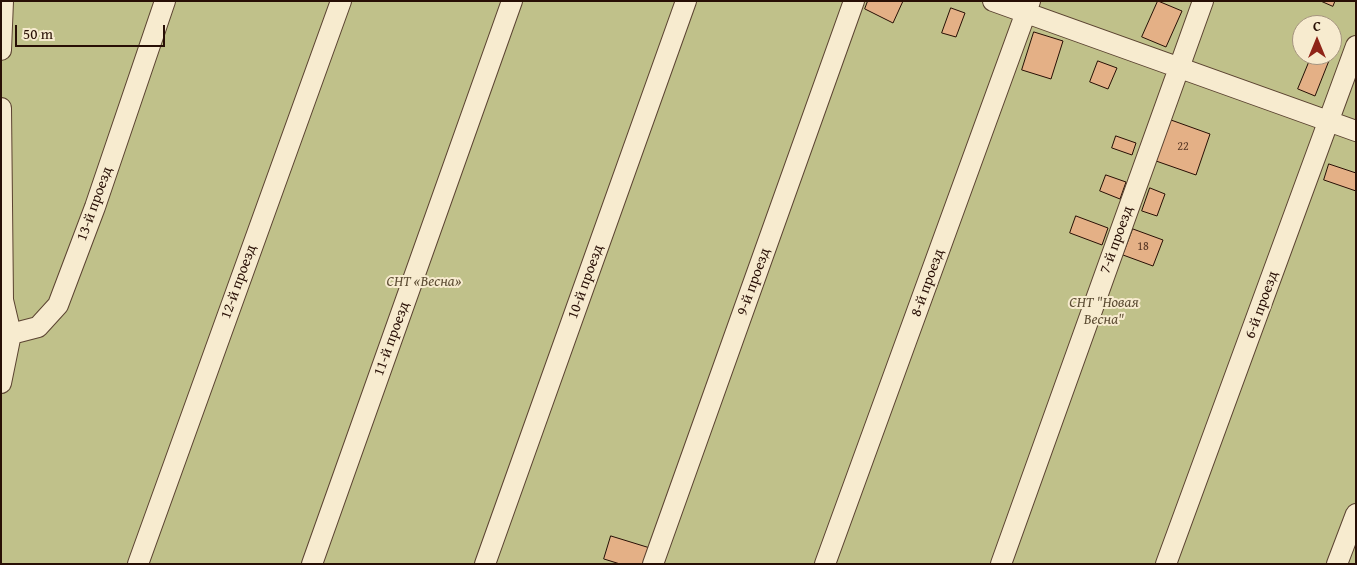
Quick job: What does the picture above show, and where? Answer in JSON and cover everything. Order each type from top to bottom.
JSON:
[{"type":"street","points":[[1,50],[3,1]]},
{"type":"street","name":"13-й проезд","points":[[11,334],[38,327],[58,305],[95,207],[165,1]]},
{"type":"street","name":"12-й проезд","points":[[138,564],[341,1]]},
{"type":"street","name":"11-й проезд","points":[[312,564],[512,1]]},
{"type":"street","name":"10-й проезд","points":[[485,564],[686,1]]},
{"type":"street","name":"9-й проезд","points":[[653,564],[854,1]]},
{"type":"street","points":[[993,1],[1028,7],[1178,69],[1356,131]]},
{"type":"street","name":"7-й проезд","points":[[1002,564],[1203,1]]},
{"type":"street","name":"8-й проезд","points":[[826,564],[1028,7]]},
{"type":"street","name":"6-й проезд","points":[[1166,564],[1356,46]]},
{"type":"street","points":[[1,108],[3,300],[11,334],[1,383]]},
{"type":"street","points":[[1337,564],[1356,514]]},
{"type":"green space","name":"СНТ «Весна»","points":[[1,1],[1356,1],[1356,564],[1,564]]},
{"type":"building","points":[[868,1],[903,1],[893,23],[865,9]]},
{"type":"building","points":[[1158,1],[1182,11],[1166,47],[1142,37]]},
{"type":"building","points":[[1321,1],[1335,1],[1333,6]]},
{"type":"building","points":[[951,8],[965,13],[956,37],[942,33]]},
{"type":"building","points":[[1034,32],[1063,41],[1051,79],[1022,70]]},
{"type":"building","points":[[1098,61],[1117,68],[1108,89],[1090,82]]},
{"type":"building","points":[[1308,65],[1327,65],[1315,96],[1298,89]]},
{"type":"building","points":[[1171,120],[1210,134],[1196,175],[1156,161]]},
{"type":"building","points":[[1116,136],[1136,143],[1132,155],[1112,148]]},
{"type":"building","points":[[1329,164],[1356,173],[1356,191],[1324,180]]},
{"type":"building","points":[[1106,175],[1126,182],[1120,199],[1100,191]]},
{"type":"building","points":[[1150,188],[1165,194],[1157,216],[1142,211]]},
{"type":"building","points":[[1076,216],[1108,228],[1102,245],[1070,233]]},
{"type":"building","points":[[1133,229],[1163,240],[1153,266],[1123,255]]},
{"type":"building","points":[[611,536],[650,548],[645,564],[620,564],[604,559]]},
{"type":"park label","name":"СНТ \"Новая Весна\"","points":[[1104,312]]}]
